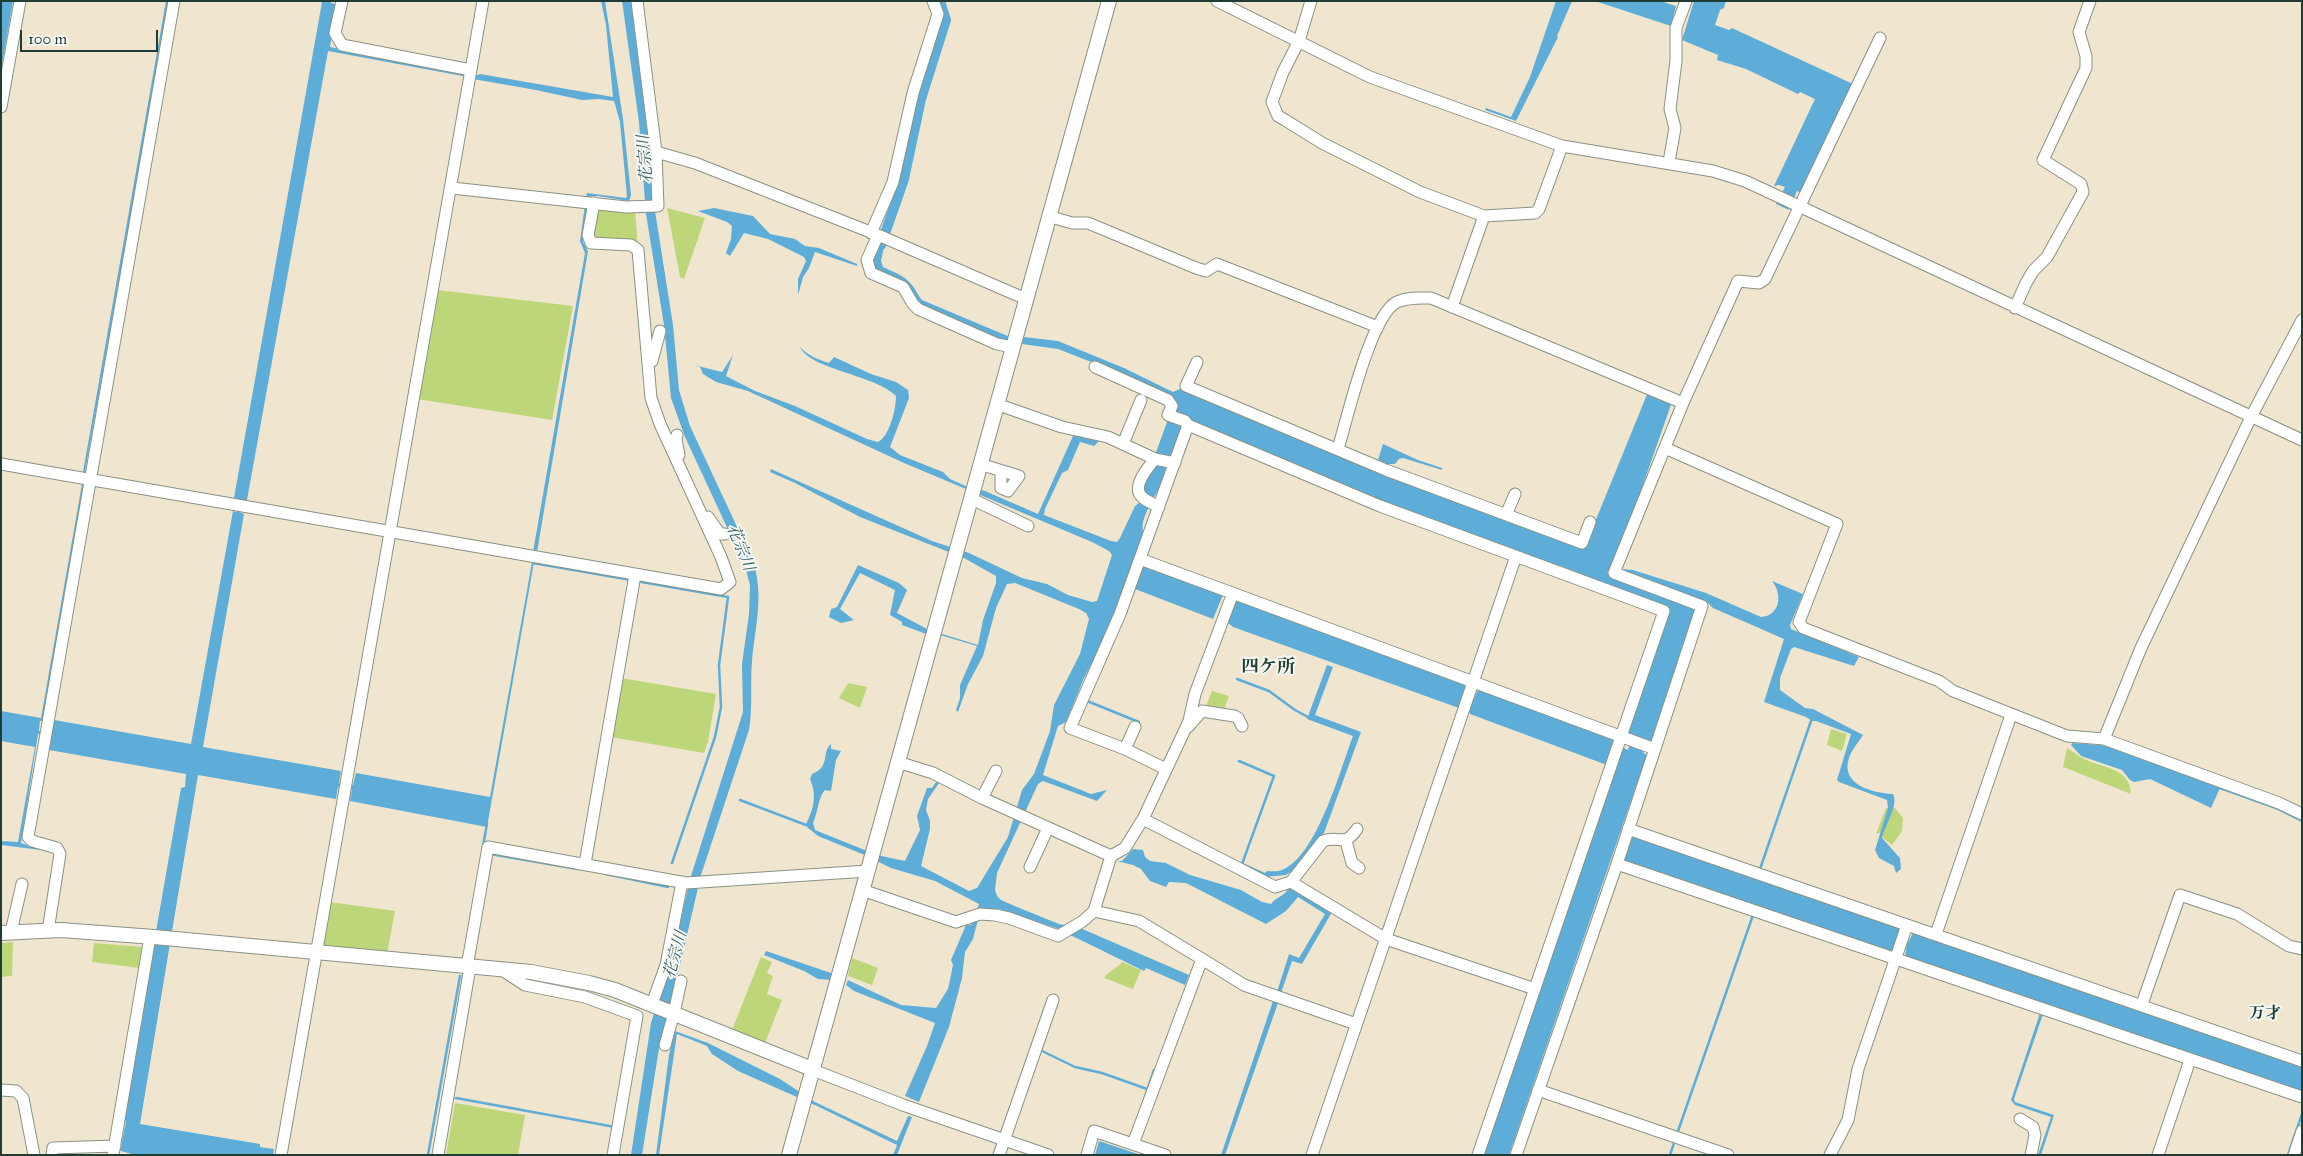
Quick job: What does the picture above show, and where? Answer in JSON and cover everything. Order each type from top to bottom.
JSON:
[{"type":"street","points":[[1,107],[20,1]]},
{"type":"street","points":[[48,931],[60,854],[57,848],[32,841],[28,837],[174,1]]},
{"type":"street","points":[[342,1],[335,33],[342,45],[471,70]]},
{"type":"street","points":[[281,1155],[452,188],[483,1]]},
{"type":"street","points":[[452,188],[644,208],[658,206],[656,152],[636,1]]},
{"type":"street","points":[[933,1],[938,14],[913,94],[892,182],[867,260],[870,273],[903,287],[918,309],[998,344],[1012,347]]},
{"type":"street","points":[[789,1155],[815,1070],[896,766],[1109,1]]},
{"type":"street","points":[[1217,1],[1370,76],[1562,146],[1670,162],[1728,175],[2302,440]]},
{"type":"street","points":[[1310,1],[1299,42],[1282,72],[1272,102],[1278,116],[1322,143],[1428,195],[1484,216],[1535,213],[1540,208],[1562,146]]},
{"type":"street","points":[[2015,308],[2033,271],[2047,256],[2083,192],[2081,184],[2043,160],[2086,68],[2086,56],[2079,32],[2090,1]]},
{"type":"street","points":[[1670,162],[1675,128],[1670,109],[1676,61],[1676,28],[1684,2]]},
{"type":"street","points":[[1516,1155],[1617,864],[1652,748],[1702,606],[1614,573],[1682,402],[1738,281],[1762,282],[1880,38]]},
{"type":"street","points":[[656,152],[695,164],[875,234],[1026,299]]},
{"type":"street","points":[[1,464],[721,589],[730,582],[702,515],[660,424],[651,398],[638,250],[631,245],[591,242],[588,235],[594,202]]},
{"type":"street","points":[[1048,216],[1072,223],[1088,223],[1206,271],[1218,264],[1378,327]]},
{"type":"street","points":[[1452,307],[1484,216]]},
{"type":"street","points":[[1338,449],[1364,361],[1386,311],[1397,302],[1414,298],[1431,298],[1682,402]]},
{"type":"street","points":[[2104,739],[2141,648],[2251,417],[2302,320]]},
{"type":"street","points":[[652,361],[660,331]]},
{"type":"street","points":[[1197,362],[1186,386],[1386,470],[1582,543],[1590,522]]},
{"type":"street","points":[[1096,367],[1168,400],[1172,406],[1168,415],[1185,421],[1188,425],[1380,506],[1664,611],[1625,738],[1478,1155]]},
{"type":"street","points":[[1122,444],[1141,400]]},
{"type":"street","points":[[1002,406],[1062,427],[1108,437],[1155,458],[1174,463]]},
{"type":"street","points":[[1166,769],[1125,749],[1070,728],[1120,614],[1188,425]]},
{"type":"street","points":[[677,435],[680,468]]},
{"type":"street","points":[[1665,448],[1837,524],[1798,622],[1803,628],[1939,681],[1953,691],[2067,736],[2104,739],[2279,803],[2302,814]]},
{"type":"street","points":[[1155,458],[1141,476],[1139,492],[1141,496],[1159,507]]},
{"type":"street","points":[[981,465],[1001,471]]},
{"type":"street","points":[[1506,515],[1515,494]]},
{"type":"street","points":[[976,501],[1028,526]]},
{"type":"street","points":[[702,515],[707,515],[720,534],[725,534]]},
{"type":"street","points":[[1312,1155],[1516,556]]},
{"type":"street","points":[[1140,559],[1652,748]]},
{"type":"street","points":[[585,864],[635,575]]},
{"type":"street","points":[[862,890],[956,922],[980,914],[995,915],[1010,918],[1058,936],[1083,922],[1094,912],[1111,856],[1125,848],[1143,820],[1184,732],[1189,721],[1195,694],[1233,593]]},
{"type":"street","points":[[1184,732],[1202,710],[1234,716],[1238,718],[1242,726]]},
{"type":"street","points":[[1936,934],[2011,715]]},
{"type":"street","points":[[1125,749],[1135,727]]},
{"type":"street","points":[[896,766],[904,764],[933,773],[982,798],[1111,856]]},
{"type":"street","points":[[982,798],[996,771]]},
{"type":"street","points":[[1143,820],[1275,887],[1292,882],[1322,841],[1329,839],[1346,841],[1351,839],[1357,829]]},
{"type":"street","points":[[1030,867],[1048,828]]},
{"type":"street","points":[[1628,828],[1907,928],[1936,934],[2302,1060]]},
{"type":"street","points":[[1346,841],[1352,863],[1359,868]]},
{"type":"street","points":[[438,1155],[488,847],[684,883],[868,871]]},
{"type":"street","points":[[1617,864],[1897,957],[2302,1098]]},
{"type":"street","points":[[1292,882],[1386,939],[1536,989]]},
{"type":"street","points":[[653,1005],[666,965],[684,883]]},
{"type":"street","points":[[22,884],[6,932],[48,931],[152,937],[531,972],[589,982],[653,1005],[673,1015],[903,1105],[1048,1155]]},
{"type":"street","points":[[2142,1004],[2180,896],[2237,914],[2289,946],[2302,949]]},
{"type":"street","points":[[1094,912],[1139,921],[1244,985],[1356,1024]]},
{"type":"street","points":[[1830,1155],[1848,1120],[1858,1070],[1907,928]]},
{"type":"street","points":[[52,1155],[53,1148],[114,1150],[152,937]]},
{"type":"street","points":[[1133,1144],[1202,958]]},
{"type":"street","points":[[502,970],[524,985],[585,997],[637,1016],[613,1155]]},
{"type":"street","points":[[665,1045],[682,981]]},
{"type":"street","points":[[999,1155],[1053,1000]]},
{"type":"street","points":[[2158,1155],[2190,1060]]},
{"type":"street","points":[[1,1090],[16,1091],[23,1098],[34,1155]]},
{"type":"street","points":[[1538,1090],[1728,1155]]},
{"type":"street","points":[[2020,1119],[2033,1127],[2036,1135],[2031,1155]]},
{"type":"street","points":[[1087,1155],[1094,1131],[1165,1155]]},
{"type":"street","points":[[2294,1155],[2302,1131]]},
{"type":"green space","points":[[597,207],[635,211],[638,248],[593,240],[590,234]]},
{"type":"green space","points":[[667,208],[705,218],[684,279],[680,277]]},
{"type":"green space","points":[[437,290],[573,306],[552,420],[417,399]]},
{"type":"green space","points":[[621,678],[716,694],[708,742],[704,753],[611,737]]},
{"type":"green space","points":[[848,683],[867,687],[860,708],[839,698]]},
{"type":"green space","points":[[1212,691],[1229,696],[1223,712],[1205,709]]},
{"type":"green space","points":[[1831,729],[1847,734],[1842,751],[1827,745]]},
{"type":"green space","points":[[2067,748],[2084,759],[2120,773],[2126,778],[2131,794],[2063,767]]},
{"type":"green space","points":[[1886,808],[1895,808],[1903,818],[1902,831],[1892,845],[1883,838],[1881,832],[1876,834]]},
{"type":"green space","points":[[330,902],[395,911],[387,954],[322,947]]},
{"type":"green space","points":[[13,942],[12,976],[1,977],[1,943]]},
{"type":"green space","points":[[94,943],[143,947],[139,968],[92,962]]},
{"type":"green space","points":[[761,957],[772,962],[767,973],[773,976],[767,994],[782,1000],[765,1043],[732,1030]]},
{"type":"green space","points":[[852,958],[878,968],[872,985],[848,976]]},
{"type":"green space","points":[[1122,962],[1141,970],[1133,989],[1104,978]]},
{"type":"green space","points":[[455,1103],[525,1115],[518,1155],[446,1155]]},
{"type":"water","points":[[1,1],[13,1],[1,70]]},
{"type":"water","points":[[166,1],[169,1],[85,472],[83,472]]},
{"type":"water","points":[[327,1],[337,5],[330,47],[469,74],[468,77],[328,51],[247,500],[243,500],[240,512],[244,514],[203,747],[341,771],[339,783],[353,785],[356,773],[490,797],[532,562],[534,562],[487,827],[350,801],[352,789],[338,787],[336,799],[198,775],[140,1124],[260,1144],[260,1147],[274,1149],[273,1155],[135,1155],[121,1151],[118,1147],[121,1147],[126,1121],[123,1121],[181,788],[185,787],[186,774],[49,750],[51,737],[38,734],[21,843],[41,850],[1,845],[1,841],[18,842],[35,747],[1,741],[1,711],[41,718],[82,484],[84,484],[39,731],[52,733],[54,720],[191,744],[233,511],[237,512],[239,499],[234,498],[322,2]]},
{"type":"water","points":[[601,1],[605,1],[623,119],[631,195],[629,201],[598,196],[586,197],[587,193],[626,198],[627,196],[620,122],[614,101],[599,99],[582,100],[473,79],[480,74],[613,97],[606,25]]},
{"type":"water","name":"花宗川","points":[[622,1],[631,1],[644,79],[655,211],[673,325],[679,390],[690,426],[752,559],[756,572],[759,597],[752,661],[749,730],[701,875],[666,1025],[660,1042],[642,1155],[631,1155],[651,1023],[675,946],[690,879],[743,712],[742,664],[749,614],[750,585],[745,566],[685,437],[671,398],[664,325],[646,214],[639,122]]},
{"type":"water","points":[[1556,1],[1572,1],[1558,37],[1516,121],[1485,110],[1486,108],[1511,117],[1530,77]]},
{"type":"water","points":[[1595,1],[1660,1],[1676,6],[1671,26]]},
{"type":"water","points":[[1694,1],[1726,1],[1724,8],[1720,10],[1715,25],[1729,30],[1732,28],[1853,84],[1806,195],[1797,191],[1789,210],[1776,204],[1785,187],[1774,186],[1815,99],[1800,92],[1798,94],[1746,69],[1717,60],[1718,55],[1682,40]]},
{"type":"water","points":[[585,205],[588,205],[583,242],[588,251],[537,552],[533,552],[585,253],[580,241]]},
{"type":"water","points":[[714,208],[753,216],[770,234],[795,239],[805,246],[819,248],[857,264],[857,266],[815,252],[809,268],[803,277],[798,295],[798,279],[806,261],[804,257],[768,239],[744,233],[730,256],[726,253],[731,239],[732,226],[727,222],[698,211]]},
{"type":"water","points":[[880,240],[885,242],[881,261],[883,267],[905,278],[922,300],[1010,337],[1009,344],[919,306],[873,271],[872,253]]},
{"type":"water","points":[[1024,337],[1058,341],[1124,368],[1173,392],[1182,388],[1584,549],[1648,392],[1672,402],[1621,547],[1607,573],[1696,606],[1698,611],[1688,630],[1653,742],[1647,741],[1643,752],[1648,757],[1644,769],[1642,769],[1509,1155],[1481,1155],[1544,980],[1622,747],[1628,750],[1632,736],[1627,732],[1666,623],[1668,609],[1561,566],[1557,568],[1402,509],[1196,422],[1175,416],[1174,405],[1104,367],[1058,349],[1022,344]]},
{"type":"water","points":[[800,347],[810,355],[821,360],[829,363],[834,357],[871,374],[896,382],[908,390],[909,398],[890,447],[900,455],[943,472],[950,479],[968,487],[985,491],[1038,514],[1073,436],[1075,434],[1100,440],[1094,446],[1080,442],[1068,470],[1062,473],[1044,515],[1111,541],[1117,542],[1135,506],[1142,501],[1141,494],[1167,422],[1177,421],[1176,424],[1181,427],[1171,455],[1166,458],[1164,477],[1144,517],[1144,535],[1105,639],[1084,678],[1066,722],[1058,726],[1043,775],[1091,794],[1107,790],[1097,801],[1043,781],[1038,784],[997,873],[995,890],[1001,900],[1059,924],[1080,928],[1189,975],[1185,985],[1146,968],[1144,971],[1056,928],[999,909],[985,909],[980,912],[973,939],[965,952],[962,978],[949,1027],[919,1102],[905,1096],[935,1023],[854,991],[846,985],[848,980],[901,1005],[936,1008],[948,989],[953,965],[951,960],[966,925],[971,925],[979,904],[935,881],[891,868],[818,836],[806,824],[814,801],[810,779],[812,774],[818,771],[824,764],[826,751],[831,744],[831,749],[841,751],[836,760],[831,791],[825,790],[819,801],[813,823],[815,830],[877,855],[905,861],[920,830],[917,816],[927,788],[932,788],[936,782],[939,783],[928,799],[926,810],[930,821],[930,829],[921,866],[969,891],[977,888],[1008,837],[1022,790],[1034,774],[1050,731],[1054,705],[1080,654],[1089,619],[1086,613],[1079,609],[1015,583],[1007,584],[996,608],[983,656],[968,684],[958,712],[956,710],[960,698],[960,685],[977,646],[930,632],[926,634],[902,625],[902,622],[890,615],[895,590],[860,573],[840,609],[854,620],[841,623],[829,617],[831,609],[837,607],[858,565],[899,583],[907,590],[897,613],[929,630],[978,645],[983,620],[996,583],[996,576],[964,558],[860,517],[770,472],[771,469],[932,541],[969,553],[1022,578],[1047,584],[1068,595],[1092,602],[1097,601],[1112,555],[1109,551],[1092,542],[904,463],[748,391],[716,382],[703,374],[700,367],[694,365],[722,372],[733,355],[726,376],[755,391],[795,406],[867,439],[878,442],[882,439],[889,428],[896,396],[875,383],[816,361],[806,355]]},
{"type":"water","points":[[1383,444],[1418,460],[1442,468],[1442,470],[1403,458],[1399,459],[1395,464],[1387,464],[1384,467],[1384,463],[1378,460]]},
{"type":"water","points":[[1145,565],[1223,595],[1213,619],[1135,589],[1142,567]]},
{"type":"water","points":[[1623,569],[1633,570],[1706,593],[1761,617],[1772,613],[1778,604],[1778,592],[1772,581],[1803,594],[1790,625],[1791,629],[1859,657],[1854,666],[1794,647],[1791,649],[1780,678],[1780,690],[1805,708],[1813,709],[1863,735],[1849,758],[1847,767],[1849,775],[1860,786],[1876,792],[1893,794],[1893,809],[1882,838],[1900,858],[1901,869],[1896,873],[1894,866],[1879,858],[1875,850],[1888,808],[1887,800],[1837,780],[1851,734],[1764,702],[1784,639],[1713,608],[1707,602],[1627,573]]},
{"type":"water","points":[[1237,600],[1464,685],[1466,687],[1459,708],[1233,627],[1227,622]]},
{"type":"water","points":[[1327,665],[1333,667],[1315,715],[1361,732],[1324,833],[1295,869],[1286,875],[1266,877],[1264,874],[1267,871],[1280,871],[1295,862],[1306,848],[1326,810],[1353,736],[1307,719]]},
{"type":"water","points":[[1481,689],[1614,740],[1607,765],[1470,714],[1469,710],[1478,690]]},
{"type":"water","points":[[2073,743],[2111,746],[2220,788],[2211,808],[2150,779],[2134,782],[2122,770],[2081,756],[2071,745]]},
{"type":"water","points":[[1632,834],[1890,924],[1900,929],[1893,950],[1890,951],[1623,862]]},
{"type":"water","points":[[1133,849],[1143,850],[1145,857],[1150,861],[1166,863],[1190,875],[1241,890],[1262,902],[1271,904],[1285,893],[1286,889],[1290,886],[1300,894],[1332,912],[1302,964],[1292,961],[1281,993],[1277,992],[1289,954],[1299,958],[1325,914],[1298,897],[1286,911],[1266,924],[1186,883],[1169,882],[1166,887],[1150,881],[1141,869],[1117,861],[1122,861]]},
{"type":"water","points":[[1913,933],[2302,1066],[2302,1093],[1905,957],[1907,944]]},
{"type":"water","points":[[766,951],[831,973],[833,976],[832,980],[818,979],[804,971],[764,955]]},
{"type":"water","points":[[1273,1001],[1278,1003],[1225,1155],[1221,1155]]},
{"type":"water","points":[[2040,1013],[2043,1014],[2014,1099],[2015,1102],[2054,1115],[2041,1155],[2038,1155],[2051,1117],[2015,1105],[2011,1100]]},
{"type":"water","points":[[675,1031],[708,1043],[780,1079],[815,1102],[897,1141],[908,1116],[912,1117],[897,1155],[893,1155],[897,1145],[815,1105],[738,1071],[712,1054],[707,1046],[677,1034],[659,1155],[656,1155],[669,1055]]},
{"type":"water","points":[[1099,1141],[1141,1155],[1095,1155]]},
{"type":"waterway","points":[[881,245],[904,179],[921,99],[946,20],[940,1]]},
{"type":"waterway","points":[[533,563],[631,580]]},
{"type":"waterway","points":[[636,581],[728,597],[719,665],[721,707],[715,737],[672,863]]},
{"type":"waterway","points":[[1237,679],[1269,691],[1308,717]]},
{"type":"waterway","points":[[1087,701],[1139,722]]},
{"type":"waterway","points":[[1760,869],[1811,721]]},
{"type":"waterway","points":[[1239,761],[1274,776],[1242,864]]},
{"type":"waterway","points":[[2220,788],[2276,808],[2302,821]]},
{"type":"waterway","points":[[740,800],[806,825]]},
{"type":"waterway","points":[[483,846],[487,824]]},
{"type":"waterway","points":[[490,854],[578,869]]},
{"type":"waterway","points":[[1242,864],[1264,874]]},
{"type":"waterway","points":[[606,874],[668,887]]},
{"type":"waterway","points":[[1677,1134],[1753,915]]},
{"type":"waterway","points":[[428,1155],[460,976]]},
{"type":"waterway","points":[[1040,1050],[1075,1067],[1102,1073],[1147,1089]]},
{"type":"waterway","points":[[1144,1100],[1154,1070]]},
{"type":"waterway","points":[[456,1098],[615,1127]]},
{"type":"waterway","points":[[2288,1155],[2302,1114]]},
{"type":"waterway","points":[[1670,1155],[1675,1140]]},
{"type":"district","name":"四ケ所","points":[[1268,668]]},
{"type":"district","name":"万才","points":[[2265,1014]]}]
